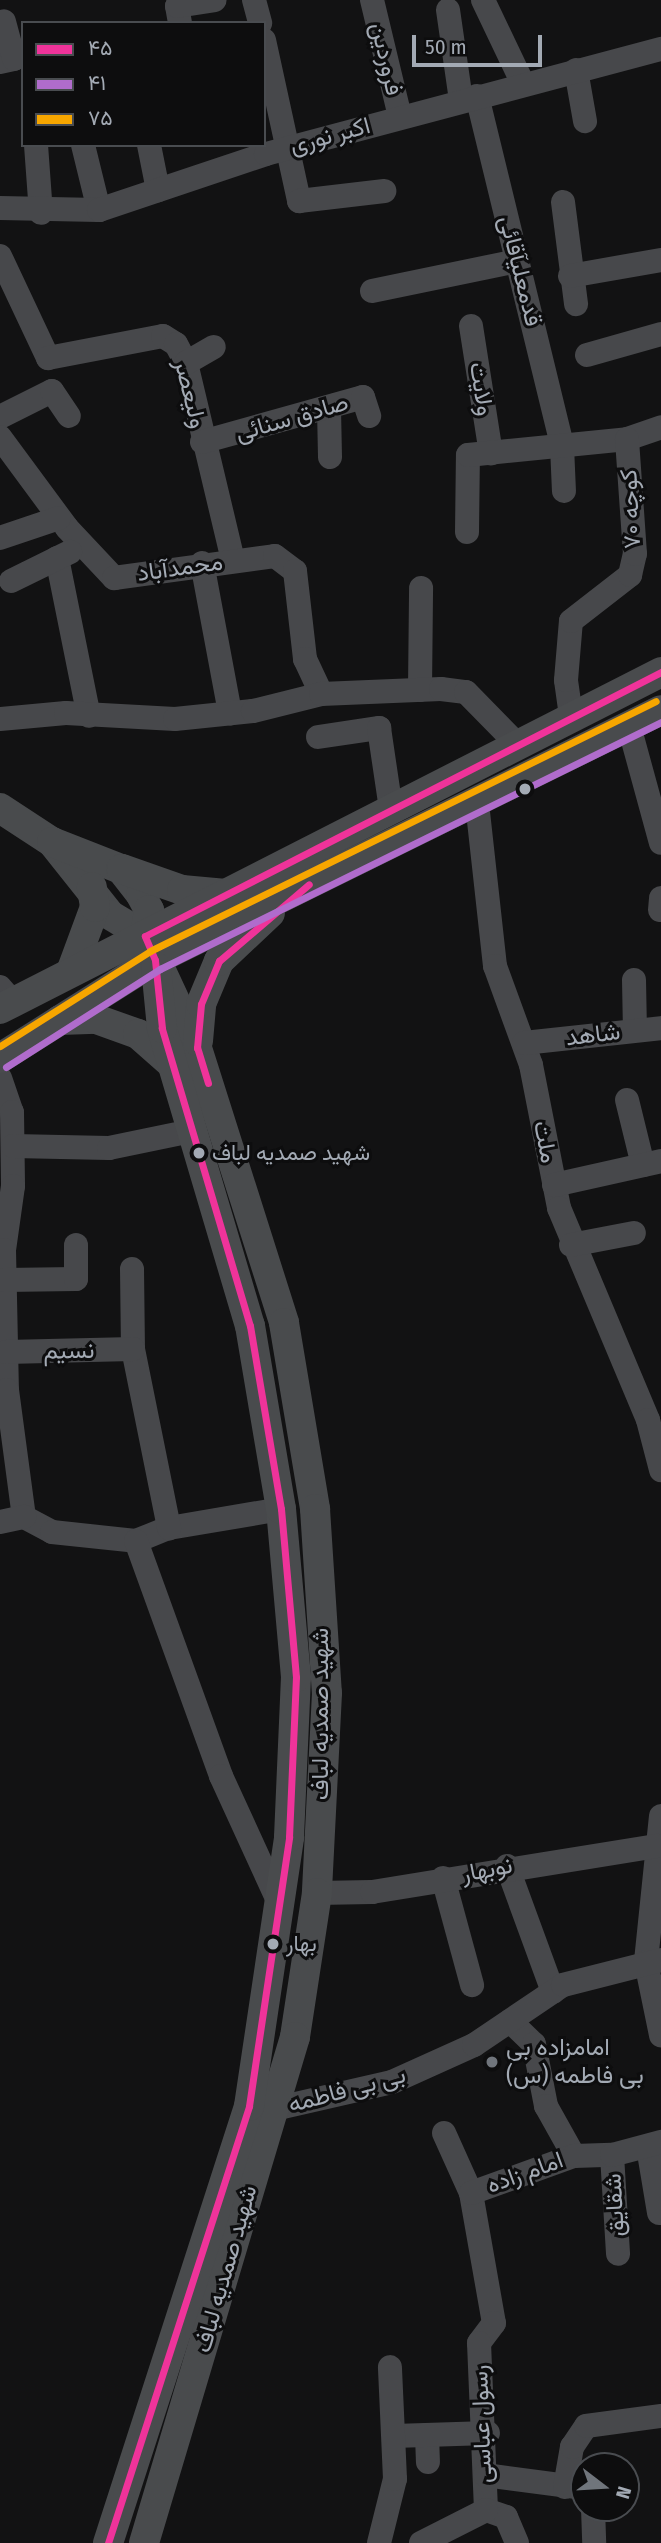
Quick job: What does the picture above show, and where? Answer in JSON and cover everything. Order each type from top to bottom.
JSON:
[{"type":"main road","points":[[0,1058],[59,1020],[150,948],[226,894],[661,672]]},
{"type":"main road","points":[[4,999],[71,972],[150,948],[294,891],[661,710]]},
{"type":"main road","points":[[0,808],[52,842],[121,869],[182,890],[226,894]]},
{"type":"main road","points":[[52,842],[123,926],[150,948]]},
{"type":"main road","points":[[121,869],[149,910],[150,948]]},
{"type":"main road","points":[[71,972],[95,907],[92,887]]},
{"type":"main road","points":[[197,1048],[201,1004],[219,961],[294,891]]},
{"type":"main road","name":"شهید صمدیه لباف","points":[[108,2543],[227,2219],[274,2109],[295,2037],[317,1893],[327,1693],[315,1509],[284,1323],[197,1048],[150,948]]},
{"type":"main road","name":"شهید صمدیه لباف","points":[[144,2543],[227,2219],[249,2106],[281,1907],[296,1677],[281,1509],[250,1326],[172,1064],[150,948]]},
{"type":"main road","points":[[59,1020],[96,1019],[138,1034],[172,1064]]},
{"type":"main road","points":[[207,1184],[237,1173]]},
{"type":"street","points":[[180,21],[177,6],[215,0]]},
{"type":"street","points":[[254,0],[259,21]]},
{"type":"street","name":"فروردین","points":[[372,0],[400,117]]},
{"type":"street","points":[[483,0],[523,84]]},
{"type":"street","name":"قدمعلیآقائی","points":[[448,10],[469,98],[517,261],[562,446],[564,491]]},
{"type":"street","points":[[0,62],[14,59],[4,21]]},
{"type":"street","points":[[266,48],[292,146],[299,201],[384,191]]},
{"type":"street","name":"اکبر نوری","points":[[0,208],[41,213],[99,209],[292,146],[661,49]]},
{"type":"street","points":[[576,70],[585,121]]},
{"type":"street","points":[[36,147],[41,213]]},
{"type":"street","points":[[84,147],[99,209]]},
{"type":"street","points":[[149,147],[158,190]]},
{"type":"street","points":[[563,202],[570,275],[576,304]]},
{"type":"street","name":"ولیعصر","points":[[0,256],[48,358],[163,336],[186,363],[202,442],[233,560]]},
{"type":"street","points":[[570,275],[661,260]]},
{"type":"street","points":[[372,291],[517,261]]},
{"type":"street","name":"ولایت","points":[[471,326],[491,453]]},
{"type":"street","points":[[587,355],[661,334]]},
{"type":"street","points":[[186,363],[214,347]]},
{"type":"street","points":[[0,417],[52,391],[69,416]]},
{"type":"street","name":"صادق سنائی","points":[[202,442],[329,410],[363,397],[369,416]]},
{"type":"street","points":[[329,410],[330,457]]},
{"type":"street","points":[[467,532],[468,455],[627,439],[661,427]]},
{"type":"street","name":"محمدآباد","points":[[0,437],[9,463],[114,578],[202,563],[275,556],[295,571],[305,659],[321,694]]},
{"type":"street","name":"کوچه ۷۰","points":[[571,716],[566,680],[571,621],[630,575],[635,554],[627,439]]},
{"type":"street","points":[[0,538],[60,518]]},
{"type":"street","points":[[11,581],[82,545]]},
{"type":"street","points":[[57,558],[89,716]]},
{"type":"street","points":[[202,563],[230,713]]},
{"type":"street","points":[[420,690],[421,589]]},
{"type":"street","points":[[1,716],[175,719],[230,713],[321,694],[420,690],[466,692],[517,744]]},
{"type":"street","points":[[629,726],[661,843]]},
{"type":"street","points":[[318,737],[379,729],[391,809]]},
{"type":"street","name":"ملت","points":[[477,803],[495,966],[524,1043],[554,1185],[571,1245],[648,1420],[661,1470]]},
{"type":"street","points":[[634,979],[635,1030]]},
{"type":"street","name":"شاهد","points":[[524,1043],[661,1028]]},
{"type":"street","points":[[0,1078],[12,1112],[13,1146],[4,1280],[12,1520],[52,1532],[136,1541],[169,1528],[281,1509]]},
{"type":"street","points":[[554,1185],[652,1163],[627,1101]]},
{"type":"street","points":[[13,1146],[109,1148],[191,1131]]},
{"type":"street","points":[[571,1245],[634,1233]]},
{"type":"street","points":[[4,1280],[76,1279],[76,1245]]},
{"type":"street","points":[[132,1269],[133,1349],[169,1528]]},
{"type":"street","name":"نسیم","points":[[6,1352],[133,1349]]},
{"type":"street","points":[[136,1541],[220,1776],[281,1907]]},
{"type":"street","points":[[661,1816],[657,1846],[653,1961],[661,2035]]},
{"type":"street","name":"نوبهار","points":[[317,1893],[372,1892],[507,1866],[657,1846]]},
{"type":"street","points":[[507,1866],[553,1992]]},
{"type":"street","points":[[443,1878],[472,1986]]},
{"type":"street","name":"بی بی فاطمه","points":[[274,2109],[392,2082],[510,2021],[553,1992],[653,1961]]},
{"type":"street","points":[[510,2021],[534,2044],[545,2106],[574,2156]]},
{"type":"street","name":"رسول عباسی","points":[[444,2133],[471,2193],[494,2323],[479,2343],[488,2433],[486,2510],[506,2517],[517,2543]]},
{"type":"street","points":[[655,2145],[659,2213]]},
{"type":"street","name":"امام زاده","points":[[471,2193],[574,2156],[612,2155],[655,2145]]},
{"type":"street","name":"شقایق","points":[[612,2155],[618,2254]]},
{"type":"street","points":[[379,2543],[395,2479],[390,2367]]},
{"type":"street","points":[[572,2452],[572,2447],[586,2426],[661,2416]]},
{"type":"street","points":[[394,2436],[488,2433]]},
{"type":"street","points":[[427,2435],[428,2462]]},
{"type":"street","points":[[485,2475],[570,2487]]},
{"type":"street","points":[[430,2541],[486,2510]]},
{"type":"street","points":[[593,2522],[594,2543]]},
{"type":"transit line","name":"۴۵","points":[[108,2543],[249,2106],[289,1837],[296,1677],[281,1509],[250,1326],[162,1028],[155,960],[145,936],[661,672]]},
{"type":"transit line","name":"۷۵","points":[[0,1046],[150,951],[656,701]]},
{"type":"transit line","name":"۴۱","points":[[6,1067],[160,969],[661,722]]},
{"type":"transit line","name":"۴۵","points":[[208,1083],[197,1048],[201,1004],[219,961],[309,884]]},
{"type":"place","name":"شهید صمدیه لباف","points":[[199,1153]]},
{"type":"place","name":"بهار","points":[[273,1944]]},
{"type":"place","name":"امامزاده بی بی فاطمه (س)","points":[[492,2062]]}]
